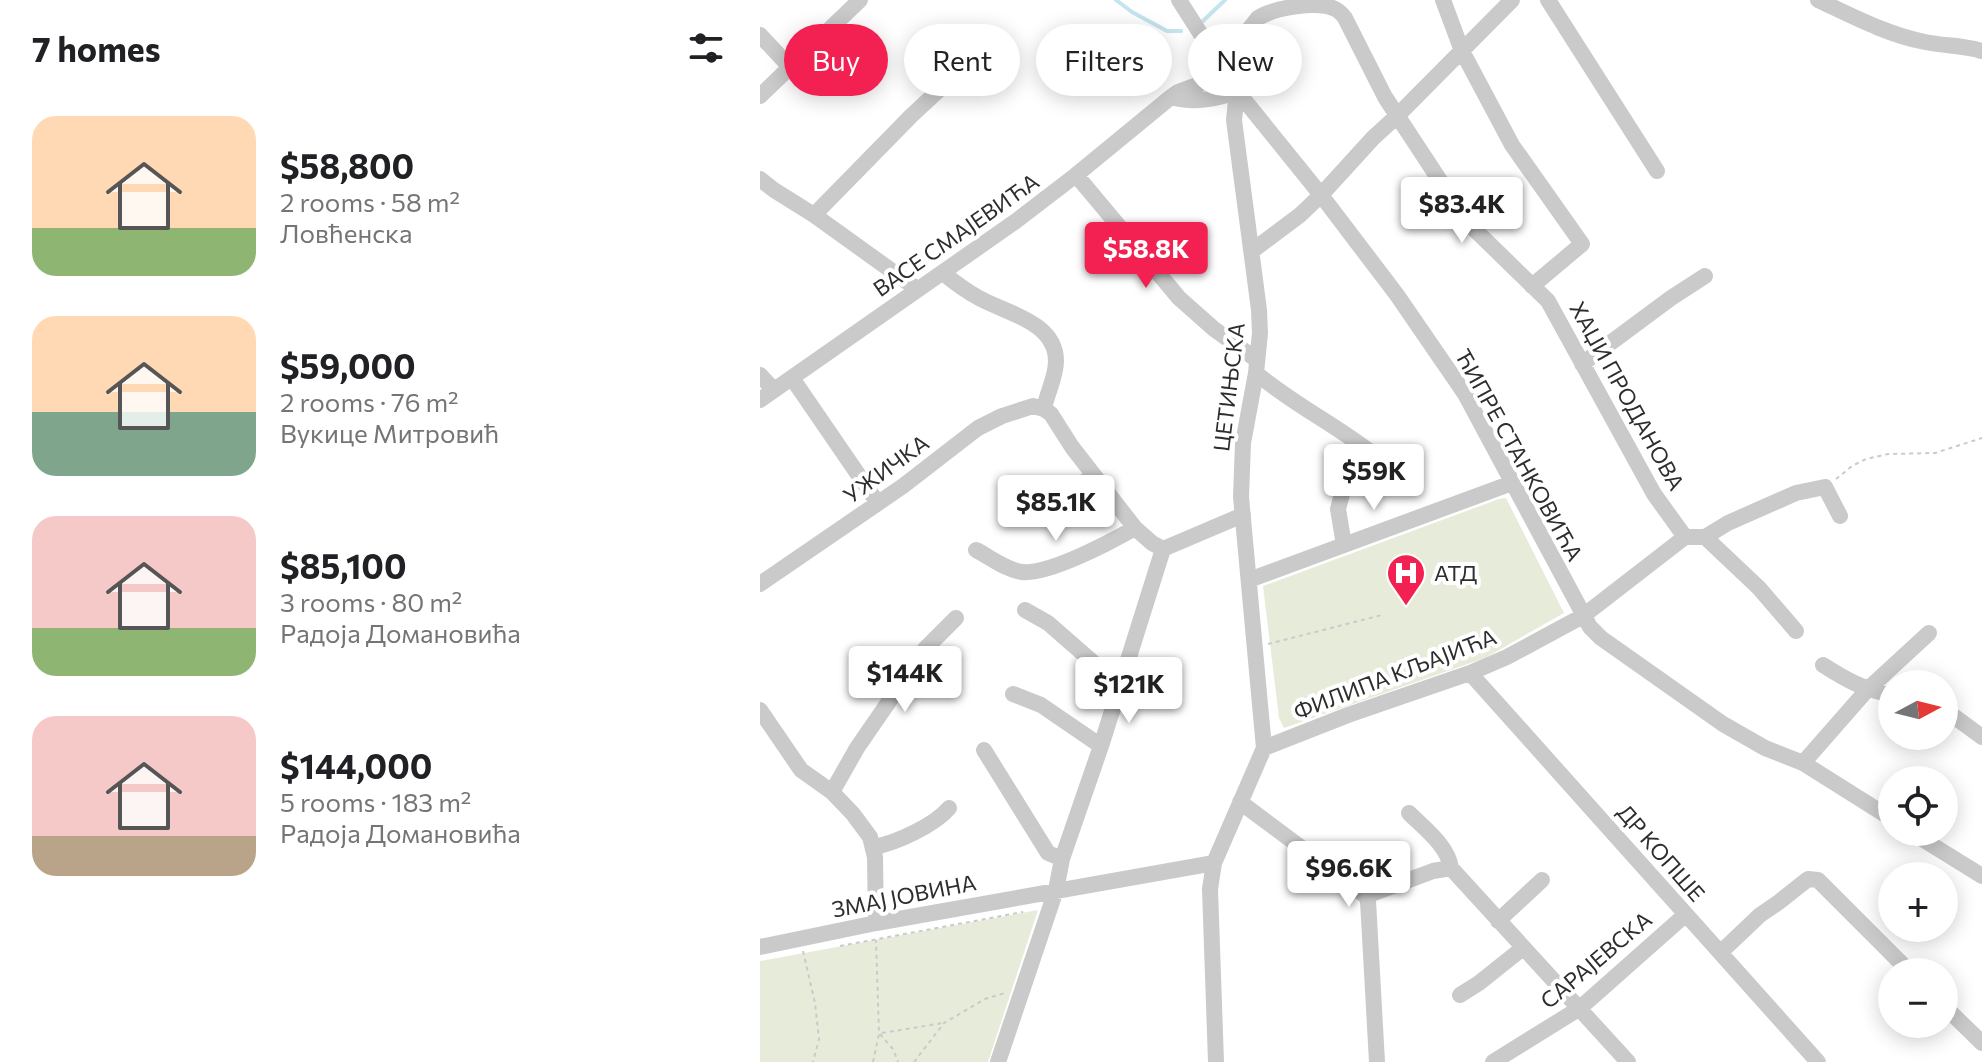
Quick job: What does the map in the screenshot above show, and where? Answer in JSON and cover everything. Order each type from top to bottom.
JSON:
[{"type":"street","points":[[835,24],[860,0]]},
{"type":"street","points":[[1179,0],[1194,24]]},
{"type":"street","points":[[1443,0],[1462,51],[1512,145],[1582,244],[1532,286]]},
{"type":"street","points":[[1252,251],[1321,195],[1373,138],[1512,0]]},
{"type":"street","points":[[1548,0],[1657,171]]},
{"type":"street","points":[[1818,0],[1907,38],[1982,51]]},
{"type":"street","name":"ХАЏИ ПРОДАНОВА","points":[[1253,24],[1267,13],[1295,6],[1335,4],[1385,97],[1471,226],[1548,301],[1654,494],[1685,537]]},
{"type":"street","points":[[760,35],[784,61]]},
{"type":"street","points":[[760,96],[784,73]]},
{"type":"street","name":"ВАСЕ СМАЈЕВИЋА","points":[[767,395],[1016,221],[1171,97],[1188,88]]},
{"type":"street","points":[[814,215],[933,96]]},
{"type":"street","points":[[1171,97],[1188,100],[1224,96]]},
{"type":"street","name":"ЦЕТИЊСКА","points":[[1236,96],[1234,120],[1260,333],[1243,443],[1241,478],[1264,748]]},
{"type":"street","name":"ЋИПРЕ СТАНКОВИЋА","points":[[1241,96],[1397,295],[1465,394],[1590,627],[1601,638],[1723,724],[1765,748],[1803,763],[1878,810]]},
{"type":"street","points":[[1076,175],[1179,298],[1288,399],[1382,461]]},
{"type":"street","points":[[760,179],[917,289]]},
{"type":"street","points":[[943,273],[977,297],[1028,321],[1049,336],[1056,358],[1044,409],[1057,422],[1072,447],[1135,528],[1163,549]]},
{"type":"street","points":[[1582,364],[1705,276]]},
{"type":"street","points":[[760,375],[767,395]]},
{"type":"street","points":[[792,378],[877,502]]},
{"type":"street","name":"УЖИЧКА","points":[[760,584],[916,477],[978,428],[1020,409],[1033,406],[1044,409]]},
{"type":"street","points":[[1052,504],[1094,475]]},
{"type":"street","points":[[1344,545],[1338,509],[1346,479]]},
{"type":"street","points":[[1249,580],[1512,483]]},
{"type":"street","points":[[1685,537],[1705,537],[1728,523],[1796,493],[1825,487],[1840,516]]},
{"type":"street","points":[[998,1062],[1056,890],[1062,859],[1163,549],[1243,515]]},
{"type":"street","points":[[976,550],[1014,570],[1030,572],[1057,565],[1109,543],[1135,528]]},
{"type":"street","name":"ФИЛИПА КЉАЈИЋА","points":[[1264,748],[1507,657],[1583,616],[1685,537]]},
{"type":"street","points":[[1705,537],[1759,588],[1796,631]]},
{"type":"street","points":[[1025,610],[1048,623],[1121,683]]},
{"type":"street","points":[[832,792],[857,748],[925,649],[956,618]]},
{"type":"street","points":[[1803,763],[1867,690],[1929,633]]},
{"type":"street","points":[[1823,665],[1845,680],[1878,692]]},
{"type":"street","name":"ДР КОПШЕ","points":[[1470,673],[1818,1062]]},
{"type":"street","points":[[1013,694],[1041,705],[1101,746]]},
{"type":"street","points":[[760,710],[801,770],[832,792],[870,837],[874,847],[876,931]]},
{"type":"street","points":[[1958,719],[1982,737]]},
{"type":"street","points":[[1216,1062],[1210,889],[1214,863],[1264,748]]},
{"type":"street","points":[[984,750],[1048,853],[1062,859]]},
{"type":"street","points":[[1240,802],[1366,896],[1377,1062]]},
{"type":"street","points":[[874,847],[936,821],[949,808]]},
{"type":"street","points":[[1409,813],[1443,848],[1451,868],[1628,1062]]},
{"type":"street","points":[[1934,846],[1982,876]]},
{"type":"street","name":"ЗМАЈ ЈОВИНА","points":[[760,947],[800,938],[876,931],[1056,890],[1214,863]]},
{"type":"street","points":[[1366,896],[1433,871],[1451,868]]},
{"type":"street","points":[[1721,952],[1760,915],[1813,878],[1896,958]]},
{"type":"street","points":[[1498,921],[1542,880]]},
{"type":"street","name":"САРАЈЕВСКА","points":[[1493,1062],[1580,1008],[1685,915]]},
{"type":"street","points":[[1460,995],[1523,948]]},
{"type":"street","points":[[1958,1020],[1982,1043]]},
{"type":"path","points":[[1825,487],[1866,459],[1888,454],[1935,453],[1982,438]]},
{"type":"path","points":[[1255,647],[1382,615]]},
{"type":"path","points":[[832,947],[876,931],[1023,912]]},
{"type":"path","points":[[873,1062],[879,1034],[876,931]]},
{"type":"path","points":[[800,938],[815,1003],[819,1039],[813,1062]]},
{"type":"path","points":[[879,1034],[944,1023],[985,999],[1011,991]]},
{"type":"path","points":[[914,1062],[944,1023]]},
{"type":"path","points":[[879,1034],[893,1049],[898,1062]]},
{"type":"green space","points":[[1506,498],[1564,613],[1485,658],[1284,728],[1279,718],[1263,586]]},
{"type":"green space","points":[[1038,910],[988,1062],[760,1062],[760,961]]},
{"type":"waterway","points":[[1116,0],[1167,31],[1181,31]]},
{"type":"waterway","points":[[1203,21],[1225,0]]},
{"type":"place","name":"АТД","points":[[1406,607]]}]
